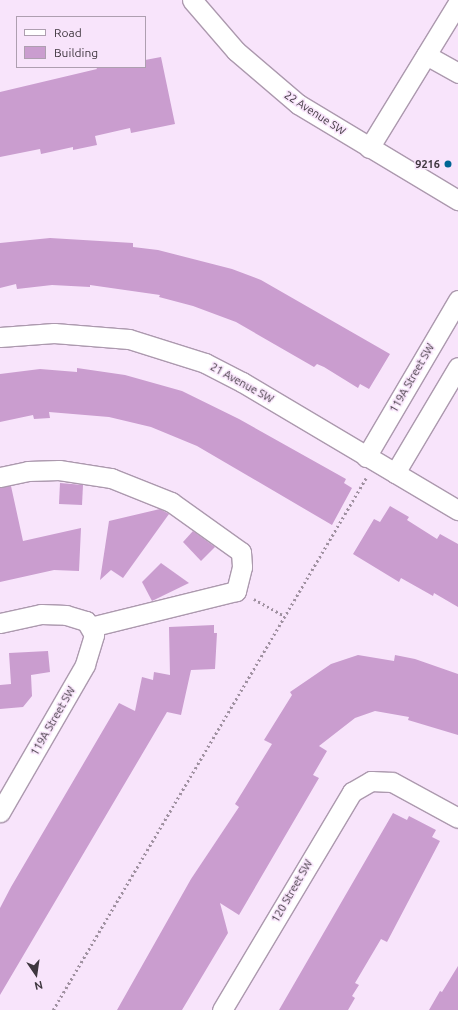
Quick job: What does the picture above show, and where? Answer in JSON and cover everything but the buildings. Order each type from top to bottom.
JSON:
[{"type":"street","name":"22 Avenue SW","points":[[192,0],[217,31],[255,71],[298,104],[369,148],[458,200]]},
{"type":"street","points":[[369,148],[458,3]]},
{"type":"street","points":[[426,55],[458,73]]},
{"type":"street","name":"119A Street SW","points":[[371,460],[458,300]]},
{"type":"street","name":"21 Avenue SW","points":[[0,337],[47,333],[90,335],[129,339],[180,353],[230,376],[458,510]]},
{"type":"street","points":[[395,473],[458,367]]},
{"type":"street","points":[[0,477],[28,471],[59,470],[111,478],[171,502],[241,552],[242,567],[236,591],[91,626],[79,618],[54,614],[41,614],[0,623]]},
{"type":"street","name":"119A Street SW","points":[[0,812],[85,665],[93,645],[94,635],[91,626]]},
{"type":"street","name":"120 Street SW","points":[[222,1010],[344,802],[352,792],[371,781],[383,780],[405,787],[458,818]]},
{"type":"path","points":[[54,1010],[371,460]]},
{"type":"place","name":"9216","points":[[448,164]]}]
